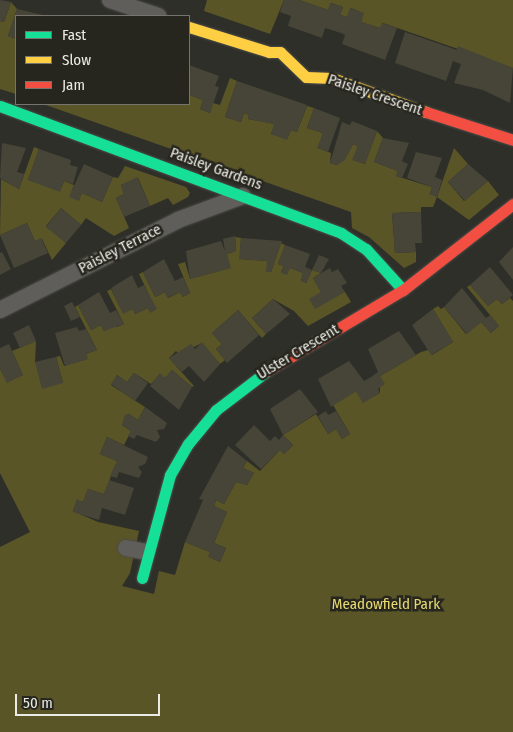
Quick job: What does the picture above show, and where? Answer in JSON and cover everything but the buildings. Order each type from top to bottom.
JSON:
[{"type":"street","points":[[110,0],[155,15]]},
{"type":"street","name":"Paisley Crescent","points":[[190,27],[269,52],[280,52],[306,77],[332,78],[396,103],[513,140]]},
{"type":"street","name":"Paisley Gardens","points":[[0,106],[242,196],[353,240],[403,290]]},
{"type":"street","name":"Paisley Terrace","points":[[0,310],[178,220],[242,196]]},
{"type":"street","name":"Ulster Crescent","points":[[142,578],[147,552],[170,475],[192,438],[216,410],[254,379],[403,290],[513,204]]},
{"type":"street","points":[[126,548],[147,552]]},
{"type":"green space","points":[[207,0],[284,0],[270,34],[204,11]]},
{"type":"green space","points":[[299,0],[513,0],[513,68],[383,23],[380,28],[361,22],[363,13],[351,8],[347,17],[340,15],[343,7],[331,3],[328,10]]},
{"type":"green space","points":[[11,2],[17,9],[8,36],[15,39],[15,94],[0,89],[0,21],[4,22]]},
{"type":"green space","points":[[230,78],[237,81],[225,117],[241,122],[244,113],[249,115],[248,119],[275,124],[271,134],[287,139],[291,130],[297,132],[307,106],[314,108],[307,128],[323,133],[318,148],[331,153],[330,163],[337,165],[344,160],[353,144],[358,146],[353,160],[365,164],[377,131],[383,138],[374,162],[398,171],[396,176],[432,187],[430,194],[437,197],[433,207],[421,207],[421,212],[392,213],[395,253],[416,252],[416,262],[404,268],[369,237],[352,228],[351,212],[46,105],[190,105],[190,95],[203,100],[200,109],[210,113],[213,103],[220,105]]},
{"type":"green space","points":[[34,147],[39,149],[28,180],[60,191],[64,181],[74,185],[70,196],[79,200],[82,193],[102,202],[113,177],[118,178],[125,166],[186,187],[190,193],[188,197],[173,205],[168,198],[150,206],[138,178],[121,185],[124,194],[116,198],[129,228],[114,236],[86,218],[81,225],[61,208],[46,226],[66,243],[52,260],[42,239],[35,241],[27,223],[0,235],[1,179],[19,189]]},
{"type":"green space","points":[[454,148],[468,164],[448,182],[464,201],[488,181],[499,195],[469,220],[437,197]]},
{"type":"green space","name":"Meadowfield Park","points":[[235,237],[241,238],[240,259],[267,261],[267,272],[271,272],[281,243],[285,245],[278,264],[284,266],[281,272],[290,268],[303,273],[301,281],[306,283],[312,270],[321,273],[313,278],[321,292],[345,292],[351,302],[308,326],[294,311],[273,299],[252,318],[266,334],[262,338],[238,310],[212,333],[222,344],[216,349],[225,360],[220,364],[202,343],[179,354],[176,351],[169,358],[194,386],[192,387],[172,370],[165,378],[160,374],[151,384],[134,373],[127,382],[117,375],[111,385],[145,407],[138,420],[129,414],[125,416],[122,425],[131,431],[124,445],[107,437],[100,454],[117,461],[104,494],[88,489],[83,502],[77,500],[73,511],[98,522],[139,531],[130,573],[122,586],[154,594],[159,571],[175,575],[185,542],[210,552],[209,557],[220,562],[226,548],[214,543],[227,512],[214,506],[216,500],[224,504],[236,482],[247,485],[254,473],[243,468],[247,461],[260,471],[280,450],[284,454],[293,445],[283,435],[316,414],[328,434],[336,429],[342,439],[350,434],[333,405],[356,391],[363,402],[380,393],[380,376],[421,352],[428,350],[432,355],[453,342],[433,309],[438,306],[441,309],[444,307],[466,334],[481,322],[491,333],[499,326],[467,287],[470,285],[488,306],[497,299],[502,304],[510,298],[513,301],[513,732],[0,732],[0,547],[30,532],[0,473],[0,369],[7,382],[23,375],[12,351],[36,341],[35,362],[63,383],[56,357],[60,356],[64,366],[87,359],[86,354],[97,350],[75,307],[78,305],[91,330],[101,325],[104,331],[116,325],[117,327],[124,324],[107,291],[111,289],[123,313],[133,309],[135,314],[148,308],[150,312],[156,309],[139,274],[143,272],[155,297],[165,292],[168,298],[180,292],[183,297],[190,293],[178,264],[185,262],[190,279],[230,268],[227,254],[236,251]]},
{"type":"traffic: fast","points":[[0,106],[341,233],[366,249],[403,290]]},
{"type":"traffic: fast","points":[[142,578],[170,475],[188,444],[216,410],[267,371]]},
{"type":"traffic: slow","points":[[190,27],[269,52],[280,52],[306,77],[332,78],[426,112]]},
{"type":"traffic: jam","points":[[426,112],[513,140]]},
{"type":"traffic: jam","points":[[267,371],[403,290],[513,204]]}]
